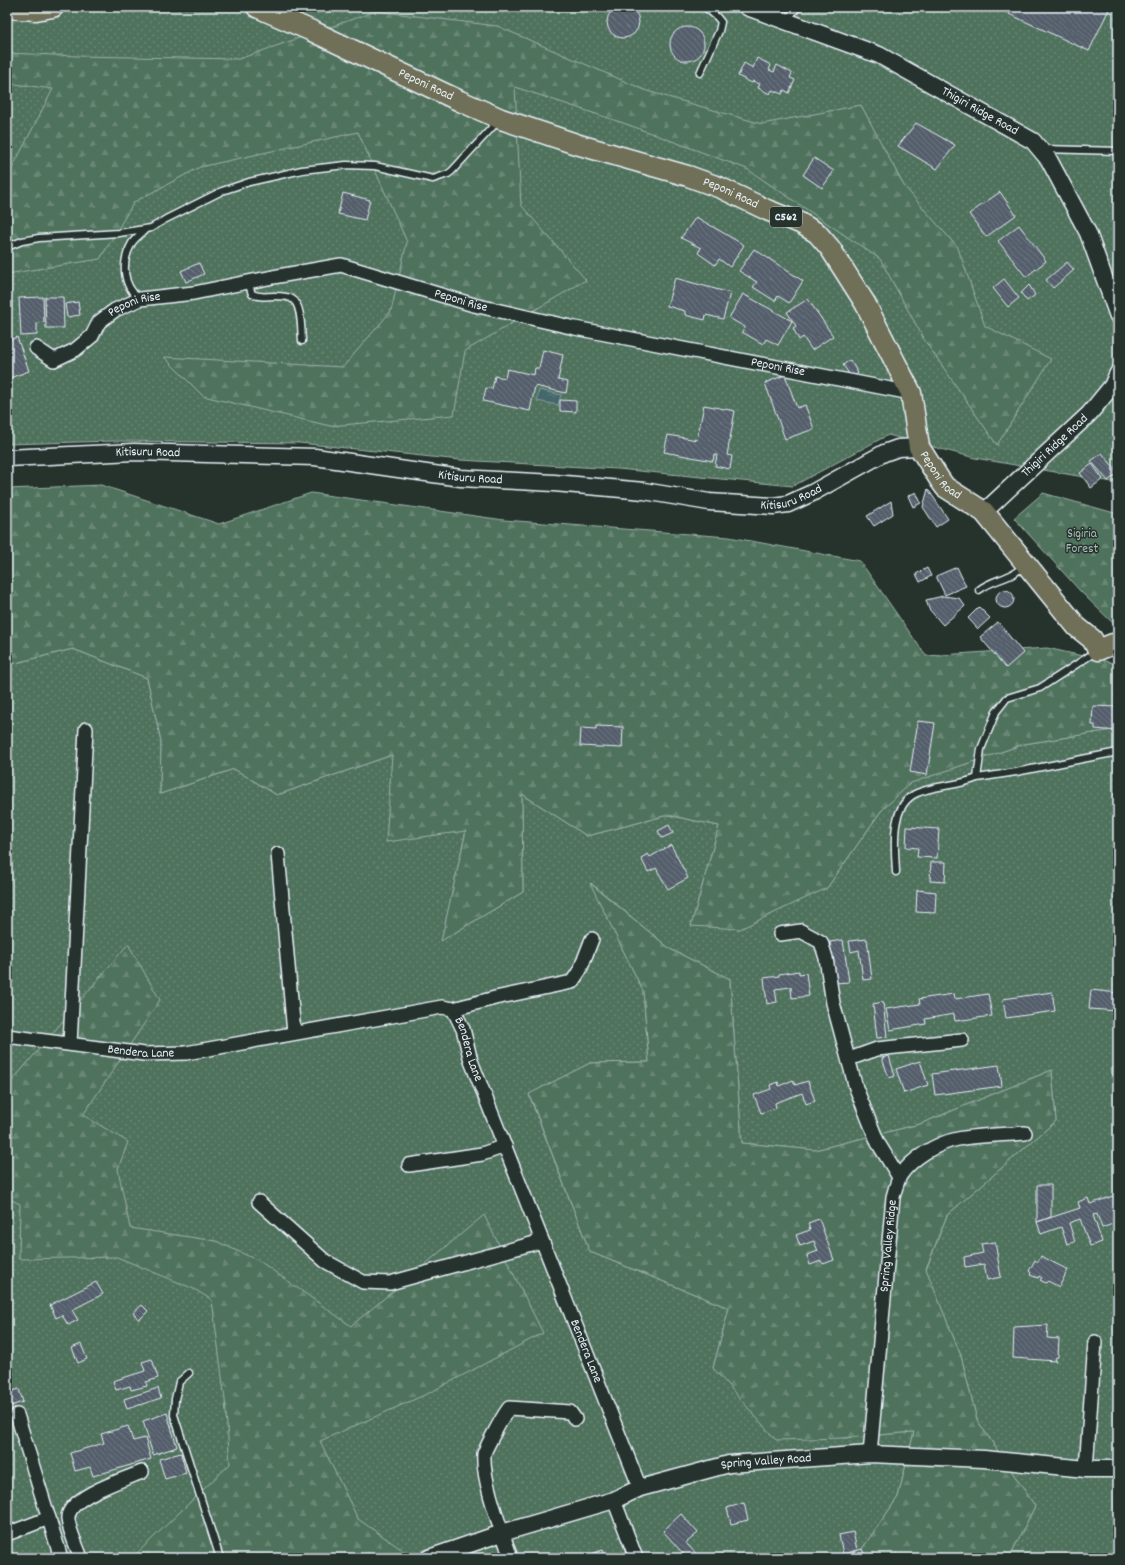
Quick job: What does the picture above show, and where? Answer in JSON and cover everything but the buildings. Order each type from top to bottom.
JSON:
[{"type":"main road","points":[[7,8],[36,10],[53,7]]},
{"type":"main road","name":"Peponi Road","points":[[257,7],[501,119],[576,144],[688,176],[721,188],[767,210],[800,223],[817,233],[830,248],[865,303],[911,393],[919,447],[945,487],[984,512],[1078,627],[1092,639],[1098,650]]},
{"type":"main road","points":[[1098,650],[1113,644],[1118,645]]},
{"type":"street","name":"Thigiri Ridge Road","points":[[747,7],[879,55],[1033,141],[1049,160],[1088,233],[1118,316]]},
{"type":"street","name":"Peponi Rise","points":[[36,348],[54,360],[75,350],[92,336],[99,322],[115,310],[140,299],[194,293],[341,265],[474,305],[575,328],[911,393]]},
{"type":"street","name":"Thigiri Ridge Road","points":[[984,512],[1089,414],[1112,386],[1118,373]]},
{"type":"street","name":"Kitisuru Road","points":[[7,458],[134,452],[315,457],[461,478],[636,490],[709,502],[773,506],[788,504],[812,493],[884,453],[898,448],[919,447]]},
{"type":"street","points":[[70,1044],[86,729]]},
{"type":"street","points":[[278,854],[294,1033]]},
{"type":"street","points":[[780,934],[801,931],[821,942],[826,958],[833,1003],[856,1088],[878,1143],[899,1177]]},
{"type":"street","points":[[453,1009],[494,998],[572,982],[580,970],[592,939]]},
{"type":"street","name":"Bendera Lane","points":[[7,1036],[144,1054],[186,1052],[442,1007],[453,1009],[462,1029],[471,1061],[640,1488]]},
{"type":"street","points":[[849,1059],[877,1049],[962,1040]]},
{"type":"street","name":"Spring Valley Ridge","points":[[870,1454],[893,1197],[899,1177],[913,1162],[926,1153],[936,1147],[958,1139],[1026,1133]]},
{"type":"street","points":[[409,1164],[482,1154],[505,1146]]},
{"type":"street","points":[[259,1202],[325,1261],[363,1282],[390,1283],[542,1241]]},
{"type":"street","points":[[1086,1469],[1096,1342]]},
{"type":"street","points":[[511,1558],[486,1480],[484,1453],[503,1416],[509,1408],[570,1412],[575,1419]]},
{"type":"street","points":[[17,1415],[61,1558]]},
{"type":"street","name":"Spring Valley Road","points":[[429,1558],[502,1533],[614,1500],[640,1488],[729,1464],[870,1454],[984,1459],[1086,1469],[1118,1469]]},
{"type":"street","points":[[81,1558],[68,1518],[71,1508],[83,1498],[142,1472]]},
{"type":"street","points":[[614,1500],[636,1558]]},
{"type":"street","points":[[7,1534],[49,1518]]},
{"type":"lane","points":[[700,72],[719,30],[721,22],[718,17],[705,7]]},
{"type":"lane","points":[[786,20],[798,7]]},
{"type":"lane","points":[[7,247],[22,241],[39,238],[145,230],[201,200],[222,191],[249,182],[302,170],[346,165],[375,166],[433,178],[448,174],[501,119]]},
{"type":"lane","points":[[1041,149],[1118,151]]},
{"type":"lane","points":[[140,299],[129,287],[125,278],[125,256],[132,242],[145,230]]},
{"type":"lane","points":[[248,282],[252,294],[258,297],[286,297],[292,298],[297,303],[299,309],[302,341]]},
{"type":"lane","points":[[979,590],[988,584],[1015,574],[1025,564]]},
{"type":"lane","points":[[977,778],[981,749],[996,712],[1007,698],[1040,688],[1098,650]]},
{"type":"lane","points":[[896,872],[896,822],[903,804],[916,793],[968,782],[977,778],[1039,768],[1118,752]]},
{"type":"lane","points":[[188,1372],[179,1382],[175,1399],[174,1415],[220,1558]]},
{"type":"green space","points":[[7,7],[1118,7],[1118,483],[975,458],[888,435],[793,486],[618,469],[460,460],[299,443],[114,441],[7,444]]},
{"type":"green space","points":[[376,11],[497,26],[647,91],[762,124],[861,105],[904,186],[958,248],[985,326],[1051,359],[997,445],[925,341],[880,259],[747,169],[629,125],[515,87],[521,205],[586,280],[465,351],[454,415],[330,426],[203,396],[164,357],[343,367],[391,311],[407,242],[358,132],[200,167],[134,202],[100,259],[7,274],[7,178],[53,89],[7,83],[7,53],[239,59]]},
{"type":"green space","points":[[101,485],[219,524],[311,493],[504,520],[729,537],[860,561],[926,656],[1047,648],[1118,664],[1118,729],[1024,744],[911,783],[881,811],[827,888],[740,929],[691,926],[719,826],[668,815],[587,836],[522,794],[523,892],[441,941],[466,831],[386,842],[392,755],[277,795],[234,769],[160,794],[161,741],[147,678],[73,649],[7,665],[7,489]]},
{"type":"green space","name":"Sigiria Forest","points":[[1043,493],[1118,514],[1118,628],[1081,592],[1014,518]]},
{"type":"green space","points":[[73,649],[147,678],[161,741],[160,794],[234,769],[277,795],[392,755],[466,830],[442,940],[523,892],[522,794],[587,836],[668,815],[719,826],[691,926],[827,888],[881,811],[910,783],[1024,744],[1118,729],[1118,1558],[1009,1558],[1035,1506],[977,1420],[961,1356],[926,1270],[947,1215],[1056,1121],[1052,1070],[920,1124],[815,1150],[742,1143],[730,979],[670,949],[591,883],[643,991],[649,1062],[590,1063],[529,1095],[590,1252],[729,1308],[713,1368],[843,1438],[914,1432],[898,1497],[862,1549],[861,1558],[7,1558],[7,665]]},
{"type":"green space","points":[[590,883],[670,949],[730,979],[742,1143],[815,1150],[920,1124],[1052,1070],[1056,1121],[947,1215],[926,1269],[961,1356],[977,1420],[1035,1506],[1009,1558],[861,1558],[862,1549],[898,1497],[914,1432],[843,1438],[776,1440],[713,1368],[729,1308],[590,1252],[529,1094],[590,1063],[649,1062],[643,991]]},
{"type":"green space","points":[[128,944],[160,1000],[83,1115],[128,1142],[118,1169],[130,1228],[216,1241],[261,1262],[351,1326],[484,1215],[543,1333],[429,1393],[320,1441],[358,1519],[414,1558],[132,1558],[230,1464],[225,1400],[212,1300],[194,1289],[117,1257],[19,1259],[20,1204],[7,1198],[7,1087]]},
{"type":"water","points":[[539,390],[561,395],[558,405],[537,401]]}]
